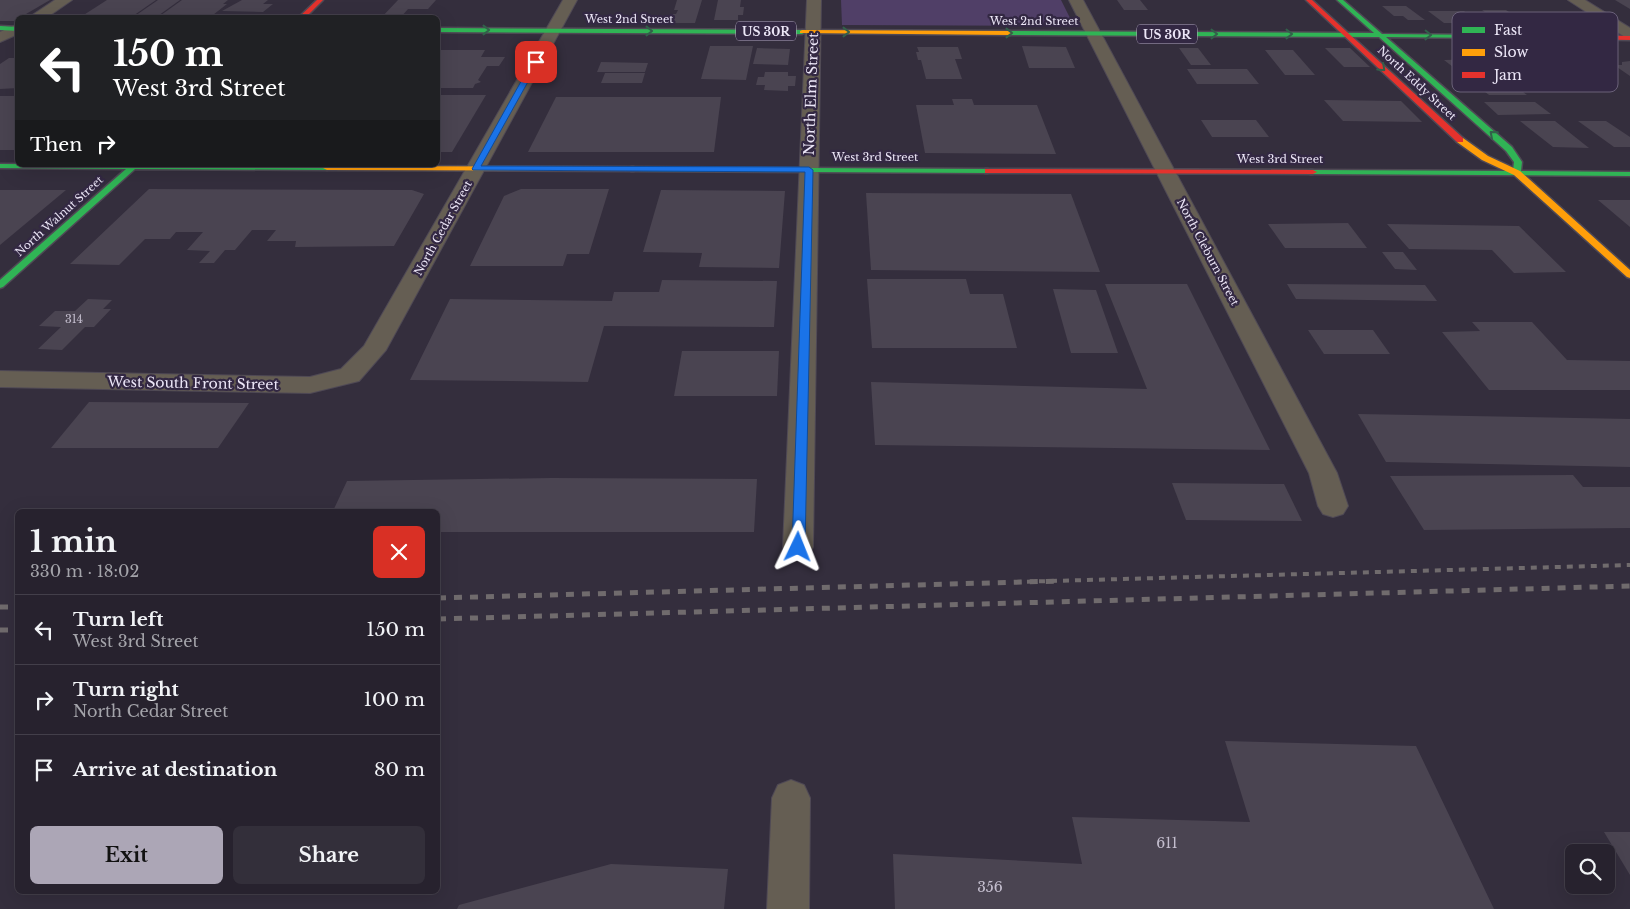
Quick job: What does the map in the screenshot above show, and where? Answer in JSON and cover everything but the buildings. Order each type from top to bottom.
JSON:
[{"type":"main road","points":[[304,15],[320,0]]},
{"type":"main road","name":"North Eddy Street","points":[[1309,0],[1468,147],[1485,158],[1517,173],[1630,275]]},
{"type":"main road","name":"North Eddy Street","points":[[1340,0],[1509,149],[1518,162],[1517,173]]},
{"type":"main road","points":[[0,28],[15,28]]},
{"type":"main road","name":"West 2nd Street","points":[[440,30],[1452,36]]},
{"type":"main road","name":"West 3rd Street","points":[[0,166],[15,166]]},
{"type":"main road","name":"North Walnut Street","points":[[0,286],[133,167]]},
{"type":"main road","name":"West 3rd Street","points":[[248,167],[1630,174]]},
{"type":"street","points":[[40,15],[65,0]]},
{"type":"street","name":"North Cedar Street","points":[[374,350],[570,0]]},
{"type":"street","name":"North Elm Street","points":[[798,547],[814,0]]},
{"type":"street","name":"North Cleburn Street","points":[[1076,0],[1323,473],[1333,506]]},
{"type":"street","points":[[1576,0],[1595,12]]},
{"type":"street","points":[[1618,26],[1630,34]]},
{"type":"street","points":[[0,38],[15,29]]},
{"type":"street","name":"West South Front Street","points":[[0,379],[310,385],[350,374],[374,350]]},
{"type":"street","points":[[788,909],[791,798]]},
{"type":"shaded area","points":[[841,0],[1061,0],[1074,26],[842,25]]},
{"type":"railway","points":[[1015,582],[1630,565]]},
{"type":"railway","points":[[440,598],[1060,581]]},
{"type":"railway","points":[[440,619],[1630,586]]},
{"type":"railway","points":[[0,607],[15,607]]},
{"type":"railway","points":[[0,630],[15,630]]},
{"type":"traffic: fast","points":[[1340,0],[1509,149],[1518,162],[1517,173]]},
{"type":"traffic: fast","points":[[0,28],[15,29]]},
{"type":"traffic: fast","points":[[440,30],[802,32]]},
{"type":"traffic: fast","points":[[1010,33],[1452,36]]},
{"type":"traffic: fast","points":[[0,166],[15,166]]},
{"type":"traffic: fast","points":[[0,285],[133,167]]},
{"type":"traffic: fast","points":[[164,167],[327,168]]},
{"type":"traffic: fast","points":[[634,169],[988,171]]},
{"type":"traffic: fast","points":[[1313,172],[1630,174]]},
{"type":"traffic: slow","points":[[802,32],[1010,33]]},
{"type":"traffic: slow","points":[[1460,140],[1485,158],[1517,173],[1630,275]]},
{"type":"traffic: slow","points":[[327,168],[634,169]]},
{"type":"traffic: jam","points":[[304,15],[320,0]]},
{"type":"traffic: jam","points":[[1309,0],[1460,140]]},
{"type":"traffic: jam","points":[[1618,38],[1630,38]]},
{"type":"traffic: jam","points":[[988,171],[1313,172]]},
{"type":"route","points":[[536,62],[476,169],[809,170],[798,547]]}]
